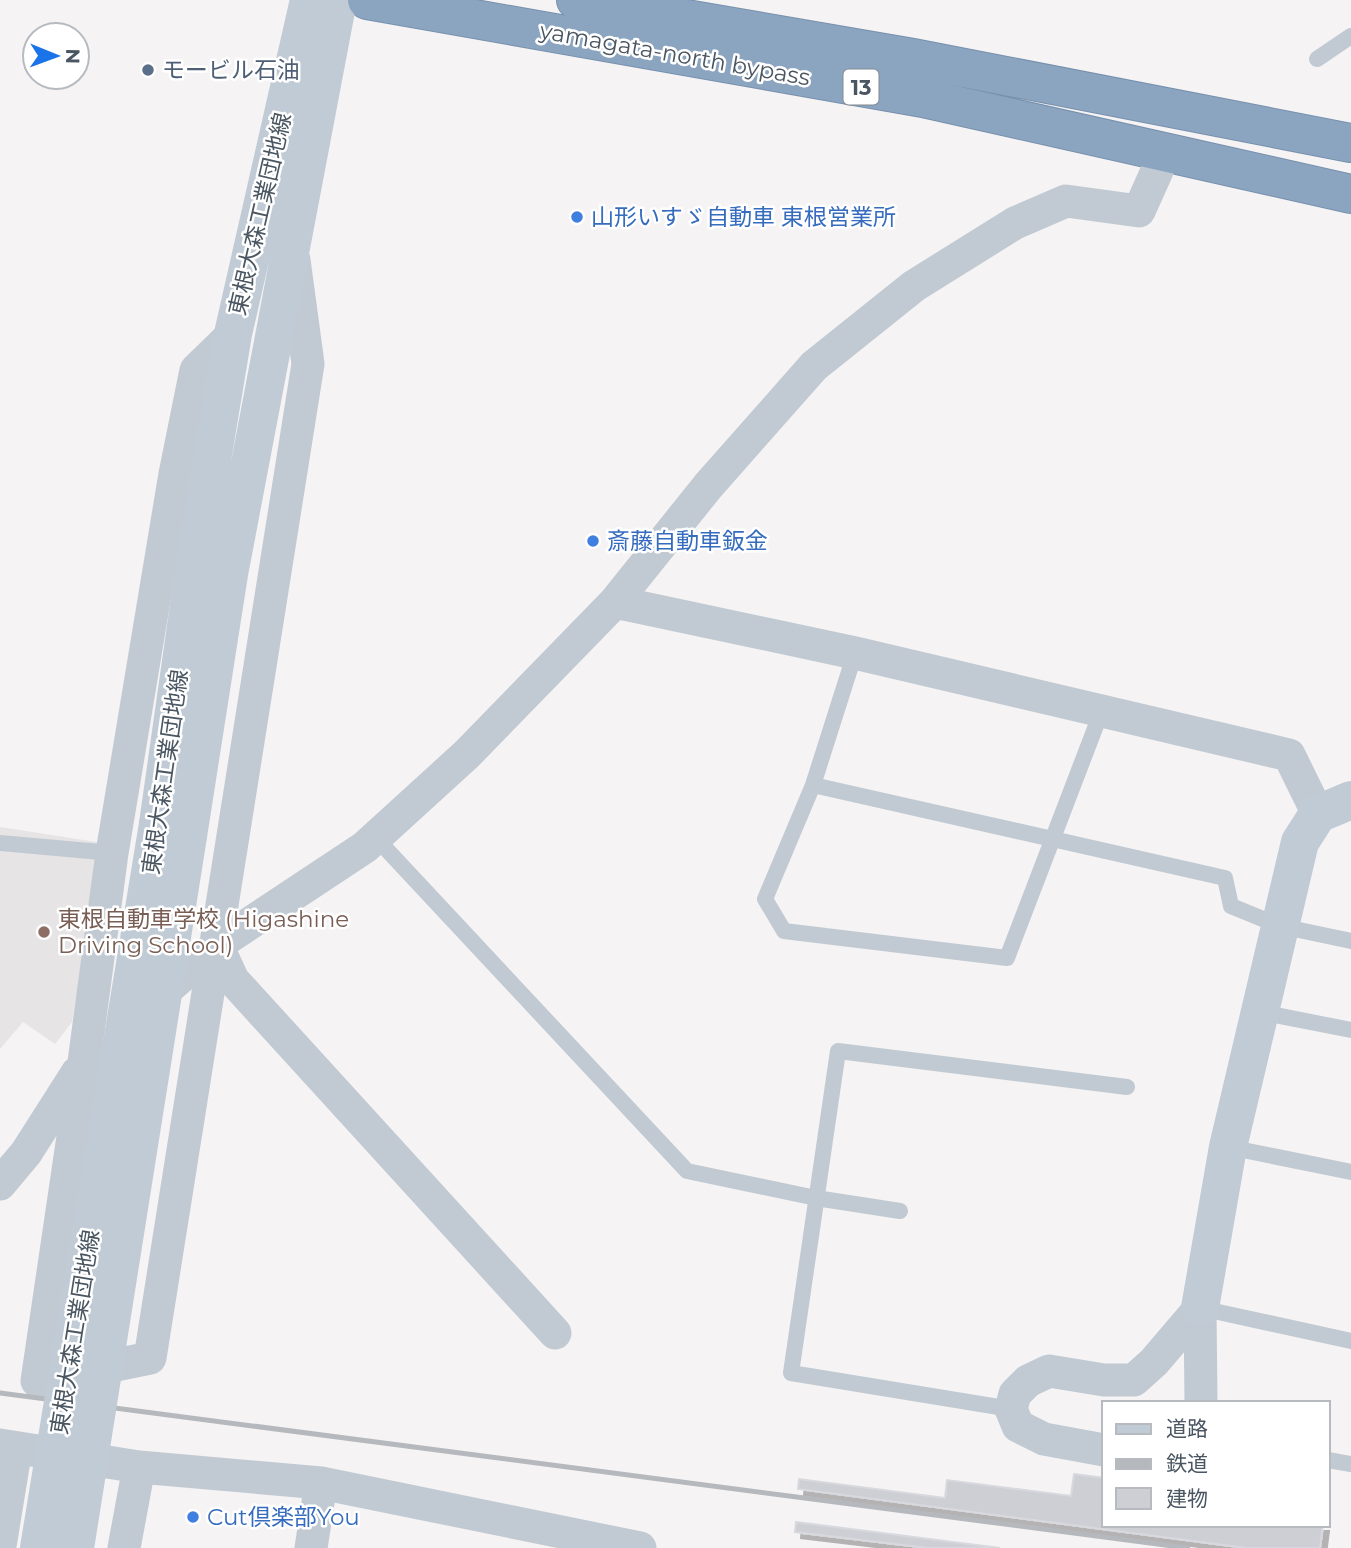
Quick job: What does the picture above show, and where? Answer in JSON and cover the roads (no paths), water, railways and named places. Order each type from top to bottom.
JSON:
[{"type":"highway","name":"yamagata-north bypass","points":[[367,0],[923,98],[1351,194]]},
{"type":"highway","name":"yamagata-north bypass","points":[[576,0],[913,58],[1351,143]]},
{"type":"main road","name":"東根大森工業団地線","points":[[75,1548],[173,830],[196,556],[233,334],[309,0]]},
{"type":"main road","name":"東根大森工業団地線","points":[[39,1548],[173,830],[229,573],[338,0]]},
{"type":"main road","points":[[1200,1308],[1228,1147],[1300,842],[1334,807]]},
{"type":"street","points":[[0,1184],[26,1153],[84,1062],[217,945],[365,847],[467,754],[615,602],[708,486],[814,366],[914,286],[1015,223],[1066,201],[1139,211],[1165,153]]},
{"type":"street","points":[[233,334],[196,370],[175,474],[112,853],[37,1381],[150,1358],[308,364],[292,240]]},
{"type":"street","points":[[615,602],[855,653],[1289,755],[1334,807]]},
{"type":"street","points":[[217,945],[233,980],[555,1333]]},
{"type":"street","points":[[1200,1308],[1201,1401]]},
{"type":"street","points":[[1102,1450],[1044,1439],[1018,1426],[1011,1409],[1015,1394],[1028,1381],[1049,1371],[1104,1380],[1134,1380],[1154,1362],[1200,1308]]},
{"type":"street","points":[[0,1546],[8,1446],[139,1466],[321,1483],[640,1548]]},
{"type":"street","points":[[124,1548],[139,1466]]},
{"type":"street","points":[[311,1548],[321,1483]]},
{"type":"lane","points":[[1317,59],[1351,36]]},
{"type":"lane","points":[[855,653],[813,786],[765,899],[784,932],[1007,958],[1102,710]]},
{"type":"lane","points":[[813,786],[1225,878],[1231,906],[1280,926],[1351,941]]},
{"type":"lane","points":[[375,837],[687,1171],[816,1198],[900,1211]]},
{"type":"lane","points":[[0,843],[112,853]]},
{"type":"lane","points":[[1260,1012],[1351,1030]]},
{"type":"lane","points":[[1011,1409],[791,1373],[838,1051],[1127,1087]]},
{"type":"lane","points":[[1228,1147],[1351,1172]]},
{"type":"lane","points":[[1200,1308],[1351,1341]]},
{"type":"lane","points":[[1330,1460],[1351,1464]]},
{"type":"railway","points":[[0,1393],[1188,1548]]},
{"type":"place","name":"モービル石油","points":[[148,70]]},
{"type":"place","name":"山形いすゞ自動車 東根営業所","points":[[577,217]]},
{"type":"place","name":"斎藤自動車鈑金","points":[[593,541]]},
{"type":"place","name":"東根自動車学校 (Higashine Driving School)","points":[[44,932]]},
{"type":"place","name":"Cut倶楽部You","points":[[193,1517]]}]
